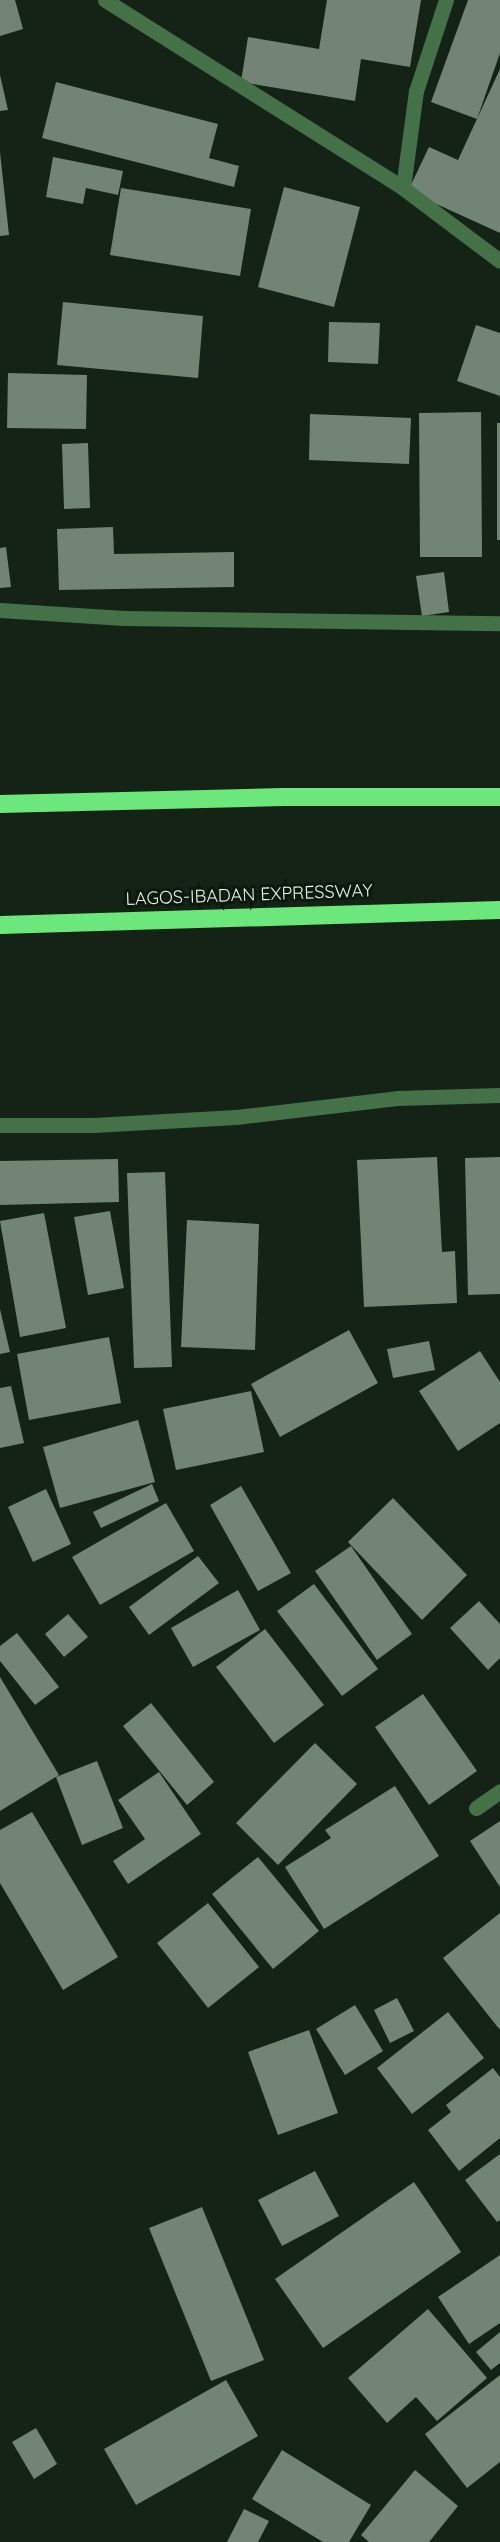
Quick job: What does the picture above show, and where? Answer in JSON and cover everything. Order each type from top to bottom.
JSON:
[{"type":"highway","points":[[0,804],[283,797],[500,797]]},
{"type":"highway","name":"LAGOS-IBADAN EXPRESSWAY","points":[[0,925],[500,910]]},
{"type":"street","points":[[105,0],[403,188],[500,261]]},
{"type":"street","points":[[403,188],[416,91],[446,0]]},
{"type":"street","points":[[0,610],[147,619],[500,623]]},
{"type":"street","points":[[0,1125],[94,1125],[236,1117],[397,1098],[500,1095]]},
{"type":"street","points":[[476,1808],[500,1791]]},
{"type":"building","points":[[0,0],[15,0],[23,29],[0,36]]},
{"type":"building","points":[[327,0],[421,0],[410,67],[361,59],[355,101],[241,82],[248,37],[319,49]]},
{"type":"building","points":[[468,0],[500,0],[500,53],[477,119],[431,102]]},
{"type":"building","points":[[500,69],[500,233],[408,191],[429,147],[458,160]]},
{"type":"building","points":[[0,75],[8,110],[0,111]]},
{"type":"building","points":[[56,82],[218,124],[209,158],[239,166],[234,187],[42,138]]},
{"type":"building","points":[[0,152],[9,235],[0,236]]},
{"type":"building","points":[[53,157],[123,171],[118,195],[86,188],[83,204],[46,197]]},
{"type":"building","points":[[284,187],[360,207],[334,307],[258,287]]},
{"type":"building","points":[[121,188],[251,209],[240,276],[110,255]]},
{"type":"building","points":[[63,302],[203,316],[198,378],[57,365]]},
{"type":"building","points":[[329,322],[380,323],[378,364],[328,362]]},
{"type":"building","points":[[476,325],[500,333],[500,396],[457,381]]},
{"type":"building","points":[[8,373],[87,375],[86,429],[7,428]]},
{"type":"building","points":[[481,412],[482,557],[420,557],[419,413]]},
{"type":"building","points":[[310,414],[411,418],[409,464],[309,460]]},
{"type":"building","points":[[497,423],[500,423],[500,540],[497,540]]},
{"type":"building","points":[[88,443],[90,508],[64,509],[62,444]]},
{"type":"building","points":[[113,527],[114,554],[234,552],[234,587],[59,590],[57,529]]},
{"type":"building","points":[[6,547],[11,587],[0,588],[0,548]]},
{"type":"building","points":[[444,572],[449,612],[422,616],[416,576]]},
{"type":"building","points":[[437,1157],[442,1252],[455,1251],[457,1303],[364,1307],[357,1160]]},
{"type":"building","points":[[500,1157],[500,1294],[468,1295],[465,1158]]},
{"type":"building","points":[[118,1159],[119,1202],[0,1205],[0,1161]]},
{"type":"building","points":[[165,1172],[172,1367],[134,1368],[127,1173]]},
{"type":"building","points":[[110,1211],[124,1288],[88,1295],[74,1217]]},
{"type":"building","points":[[44,1213],[66,1328],[20,1337],[0,1221]]},
{"type":"building","points":[[187,1220],[259,1224],[255,1350],[181,1347]]},
{"type":"building","points":[[0,1309],[10,1352],[0,1354]]},
{"type":"building","points":[[349,1330],[378,1383],[280,1437],[251,1384]]},
{"type":"building","points":[[109,1337],[121,1403],[29,1420],[17,1354]]},
{"type":"building","points":[[429,1341],[435,1370],[393,1378],[387,1349]]},
{"type":"building","points":[[480,1351],[500,1382],[500,1423],[458,1451],[419,1391]]},
{"type":"building","points":[[11,1386],[24,1443],[0,1448],[0,1388]]},
{"type":"building","points":[[251,1391],[264,1452],[176,1470],[163,1409]]},
{"type":"building","points":[[138,1420],[155,1482],[60,1508],[43,1447]]},
{"type":"building","points":[[152,1484],[159,1501],[101,1528],[93,1512]]},
{"type":"building","points":[[241,1486],[291,1573],[258,1591],[210,1505]]},
{"type":"building","points":[[46,1489],[71,1544],[33,1562],[8,1507]]},
{"type":"building","points":[[393,1498],[467,1575],[422,1620],[348,1542]]},
{"type":"building","points":[[166,1503],[194,1551],[100,1605],[72,1557]]},
{"type":"building","points":[[351,1546],[412,1634],[377,1660],[315,1571]]},
{"type":"building","points":[[198,1556],[219,1583],[149,1635],[129,1607]]},
{"type":"building","points":[[314,1584],[378,1669],[342,1696],[277,1611]]},
{"type":"building","points":[[238,1590],[260,1630],[193,1667],[171,1628]]},
{"type":"building","points":[[479,1601],[500,1624],[500,1658],[488,1670],[450,1628]]},
{"type":"building","points":[[68,1614],[88,1637],[64,1657],[45,1634]]},
{"type":"building","points":[[265,1629],[324,1705],[274,1743],[216,1667]]},
{"type":"building","points":[[17,1633],[59,1687],[35,1705],[0,1661],[0,1646]]},
{"type":"building","points":[[0,1677],[59,1775],[0,1811]]},
{"type":"building","points":[[423,1694],[477,1771],[429,1805],[375,1727]]},
{"type":"building","points":[[151,1703],[214,1782],[187,1805],[123,1726]]},
{"type":"building","points":[[315,1743],[357,1784],[278,1865],[236,1823]]},
{"type":"building","points":[[97,1761],[123,1828],[82,1845],[56,1777]]},
{"type":"building","points":[[159,1772],[201,1834],[128,1884],[113,1861],[145,1839],[118,1800]]},
{"type":"building","points":[[395,1786],[439,1856],[324,1929],[285,1867],[331,1838],[325,1830]]},
{"type":"building","points":[[32,1812],[118,1957],[63,1990],[0,1883],[0,1830]]},
{"type":"building","points":[[500,1821],[500,1887],[470,1841]]},
{"type":"building","points":[[258,1857],[319,1931],[273,1969],[212,1894]]},
{"type":"building","points":[[208,1903],[259,1967],[208,2008],[157,1943]]},
{"type":"building","points":[[500,1913],[500,2030],[443,1958]]},
{"type":"building","points":[[397,1998],[414,2031],[390,2043],[374,2010]]},
{"type":"building","points":[[355,2005],[383,2051],[345,2075],[316,2029]]},
{"type":"building","points":[[448,2012],[484,2058],[412,2114],[377,2068]]},
{"type":"building","points":[[309,2030],[338,2113],[278,2135],[248,2052]]},
{"type":"building","points":[[493,2068],[500,2077],[500,2138],[459,2171],[428,2130],[451,2112],[446,2105]]},
{"type":"building","points":[[500,2154],[500,2220],[497,2222],[465,2180]]},
{"type":"building","points":[[315,2171],[339,2216],[282,2246],[258,2200]]},
{"type":"building","points":[[414,2182],[461,2252],[323,2348],[275,2279]]},
{"type":"building","points":[[202,2207],[264,2360],[211,2381],[149,2228]]},
{"type":"building","points":[[500,2255],[500,2323],[469,2344],[438,2297]]},
{"type":"building","points":[[428,2309],[487,2378],[437,2421],[416,2397],[387,2423],[348,2378]]},
{"type":"building","points":[[500,2332],[500,2363],[491,2370],[476,2352]]},
{"type":"building","points":[[500,2375],[500,2462],[467,2488],[425,2434]]},
{"type":"building","points":[[226,2380],[258,2436],[136,2505],[104,2449]]},
{"type":"building","points":[[36,2428],[57,2464],[34,2479],[12,2442]]},
{"type":"building","points":[[282,2450],[371,2505],[349,2542],[323,2542],[252,2499]]},
{"type":"building","points":[[415,2470],[458,2506],[429,2542],[369,2542],[361,2535]]},
{"type":"building","points":[[244,2509],[269,2521],[258,2542],[227,2542]]}]
